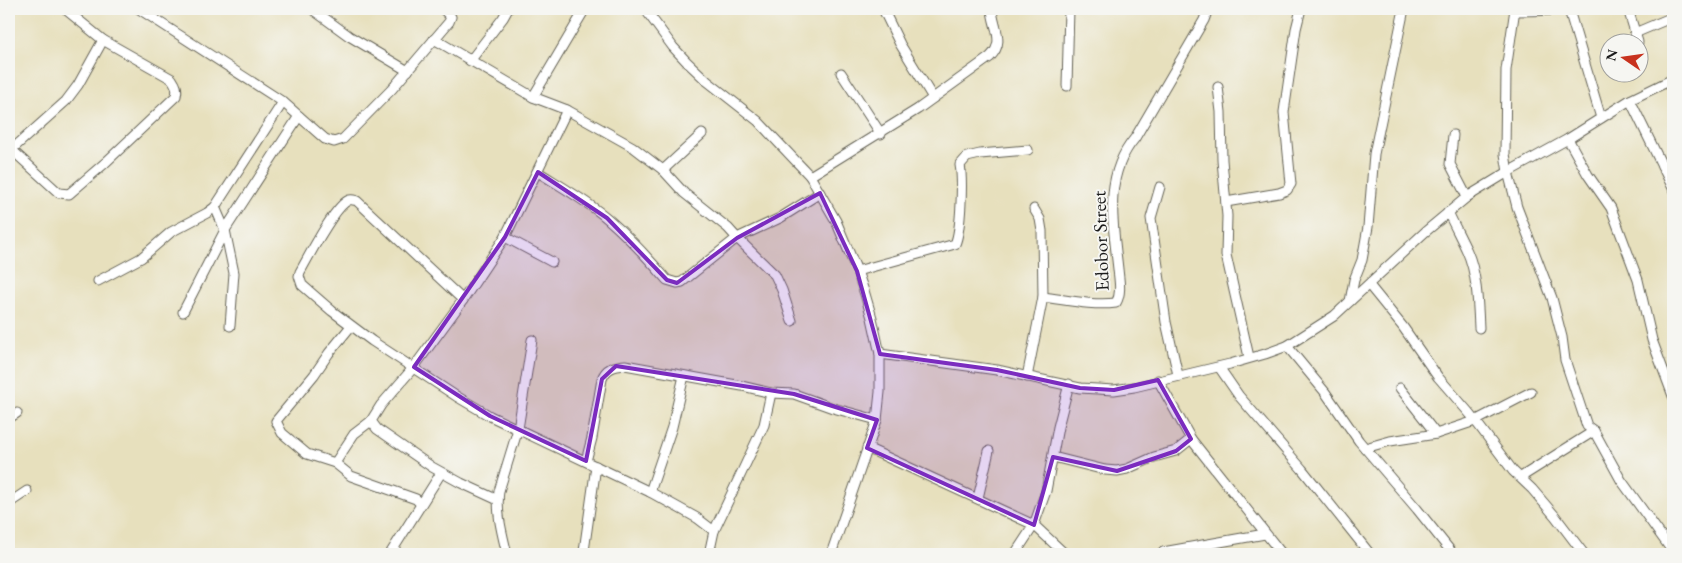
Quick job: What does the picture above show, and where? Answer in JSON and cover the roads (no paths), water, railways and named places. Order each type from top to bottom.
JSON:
[{"type":"street","points":[[65,9],[103,40],[172,79],[177,91],[176,96],[105,163],[69,194],[65,195],[59,193],[10,151],[66,101],[78,85],[103,40]]},
{"type":"street","points":[[139,9],[283,102],[325,139],[334,142],[343,139],[351,131],[408,71],[449,22],[451,17],[443,9]]},
{"type":"street","points":[[312,9],[349,36],[408,71]]},
{"type":"street","points":[[470,62],[508,9]]},
{"type":"street","points":[[533,97],[585,9]]},
{"type":"street","points":[[645,9],[673,47],[687,62],[707,81],[758,121],[810,176],[836,222],[858,271],[880,354],[881,374],[877,420],[831,554]]},
{"type":"street","points":[[884,9],[900,44],[933,98]]},
{"type":"street","points":[[810,176],[881,134],[995,52],[999,44],[992,9]]},
{"type":"street","points":[[1067,86],[1069,9]]},
{"type":"street","name":"Edobor Street","points":[[1043,297],[1109,304],[1116,303],[1119,298],[1112,215],[1113,190],[1117,168],[1124,151],[1135,138],[1204,20],[1208,9]]},
{"type":"street","points":[[1226,202],[1279,193],[1287,190],[1291,184],[1284,112],[1296,30],[1301,9]]},
{"type":"street","points":[[1350,301],[1354,280],[1362,260],[1374,154],[1404,9]]},
{"type":"street","points":[[1628,9],[1635,32]]},
{"type":"street","points":[[1601,118],[1573,10],[1514,10],[1506,70],[1505,154],[1517,207],[1552,298],[1562,337],[1565,360],[1587,426],[1594,432],[1621,480],[1673,552]]},
{"type":"street","points":[[1637,32],[1668,19]]},
{"type":"street","points":[[434,39],[470,62],[533,97],[567,110],[633,147],[664,170],[684,193],[728,228],[775,274],[792,322]]},
{"type":"street","points":[[841,73],[881,134]]},
{"type":"street","points":[[880,354],[997,370],[1069,384],[1080,388],[1114,390],[1219,367],[1287,346],[1334,316],[1467,197],[1568,139],[1630,100],[1673,79]]},
{"type":"street","points":[[1218,87],[1227,216],[1226,255],[1249,357]]},
{"type":"street","points":[[1630,100],[1673,188]]},
{"type":"street","points":[[98,281],[141,258],[171,232],[215,207],[283,102]]},
{"type":"street","points":[[335,463],[354,434],[371,421],[381,405],[414,367],[463,300],[505,237],[567,110]]},
{"type":"street","points":[[183,312],[225,230],[298,116]]},
{"type":"street","points":[[664,170],[702,134]]},
{"type":"street","points":[[1453,135],[1450,164],[1467,197]]},
{"type":"street","points":[[1568,139],[1588,175],[1611,208],[1638,280],[1652,340],[1673,396]]},
{"type":"street","points":[[858,271],[954,244],[960,226],[962,176],[960,165],[967,157],[980,154],[1028,150]]},
{"type":"street","points":[[1662,166],[1673,161]]},
{"type":"street","points":[[538,172],[607,218],[638,247],[667,280],[672,282],[682,282],[738,238],[780,218],[820,193]]},
{"type":"street","points":[[1160,187],[1151,218],[1166,322],[1178,375]]},
{"type":"street","points":[[463,300],[357,201],[349,200],[336,213],[325,228],[299,276],[302,284],[351,326],[456,396],[490,416],[650,492],[697,518],[714,531]]},
{"type":"street","points":[[215,207],[225,230],[234,273],[230,326]]},
{"type":"street","points":[[1027,377],[1043,297],[1042,231],[1040,219],[1034,209]]},
{"type":"street","points":[[1448,212],[1467,251],[1478,299],[1479,328]]},
{"type":"street","points":[[505,237],[552,262]]},
{"type":"street","points":[[1369,285],[1438,377],[1513,471],[1521,477],[1555,516],[1584,554]]},
{"type":"street","points":[[351,326],[276,421],[282,434],[307,454],[335,463],[351,476],[416,499],[422,504]]},
{"type":"street","points":[[507,554],[501,528],[498,500],[518,429],[532,340]]},
{"type":"street","points":[[1287,346],[1325,392],[1365,448],[1453,554]]},
{"type":"street","points":[[586,461],[604,373],[610,368],[625,365],[742,386],[770,393],[794,394],[877,420]]},
{"type":"street","points":[[1219,367],[1239,396],[1302,469],[1370,554]]},
{"type":"street","points":[[650,492],[672,428],[684,376]]},
{"type":"street","points":[[1158,380],[1191,439],[1282,554]]},
{"type":"street","points":[[1015,554],[1034,525],[1046,491],[1058,428],[1069,384]]},
{"type":"street","points":[[1400,388],[1436,434]]},
{"type":"street","points":[[1365,448],[1390,441],[1436,434],[1475,421],[1531,392]]},
{"type":"street","points":[[709,554],[714,531],[764,424],[770,393]]},
{"type":"street","points":[[9,418],[17,413]]},
{"type":"street","points":[[371,421],[377,429],[442,473],[498,500]]},
{"type":"street","points":[[1521,477],[1594,432]]},
{"type":"street","points":[[1053,457],[1105,470],[1117,471],[1176,451],[1191,439]]},
{"type":"street","points":[[868,448],[1034,525],[1065,554]]},
{"type":"street","points":[[978,498],[989,451]]},
{"type":"street","points":[[584,551],[596,466]]},
{"type":"street","points":[[390,554],[442,473]]},
{"type":"street","points":[[9,503],[27,491]]},
{"type":"street","points":[[1163,552],[1265,534]]}]
